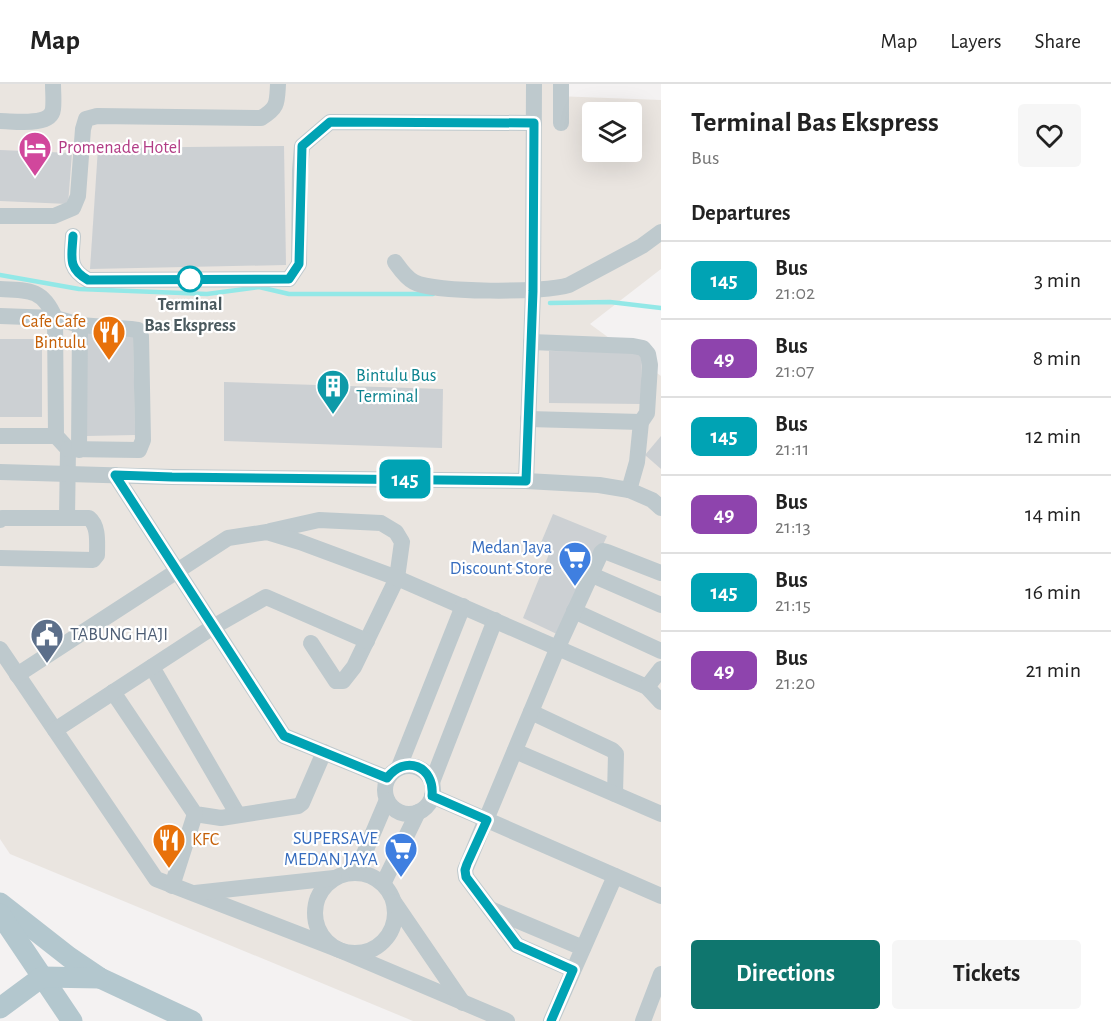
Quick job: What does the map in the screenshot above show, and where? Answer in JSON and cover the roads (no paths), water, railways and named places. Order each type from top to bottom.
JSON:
[{"type":"main road","points":[[0,903],[69,957],[100,978],[192,1021]]},
{"type":"main road","points":[[0,914],[72,1021]]},
{"type":"main road","points":[[4,1009],[42,977],[100,978]]},
{"type":"street","points":[[0,121],[44,121],[51,117],[54,111],[53,84]]},
{"type":"street","points":[[0,216],[54,216],[73,208],[78,196],[83,129],[86,119],[98,116],[261,118],[273,111],[278,103],[278,84]]},
{"type":"street","points":[[526,481],[533,291],[534,84]]},
{"type":"street","points":[[561,84],[561,123]]},
{"type":"street","points":[[73,236],[71,263],[77,274],[88,280],[289,279],[299,264],[302,146],[330,122],[534,123]]},
{"type":"street","points":[[395,262],[413,282],[431,288],[533,291],[569,285],[642,246],[661,232]]},
{"type":"street","points":[[0,289],[35,292],[49,303],[55,318],[56,436]]},
{"type":"street","points":[[0,316],[55,318],[80,326],[138,330],[141,336],[143,440],[139,450],[74,450],[56,436],[0,436]]},
{"type":"street","points":[[67,518],[67,473],[74,450],[80,326]]},
{"type":"street","points":[[531,342],[633,346],[643,348],[648,354],[650,365],[647,413],[641,422],[638,462],[629,489]]},
{"type":"street","points":[[528,419],[641,422]]},
{"type":"street","points":[[0,472],[172,477],[526,481],[629,489],[652,500],[661,508]]},
{"type":"street","points":[[115,475],[284,736],[324,752],[393,773],[415,766],[428,775],[432,789],[487,820],[661,896]]},
{"type":"street","points":[[0,520],[89,519],[94,522],[97,555],[93,560],[0,558]]},
{"type":"street","points":[[17,675],[228,538],[319,520],[381,523],[396,532],[402,542],[397,578],[354,667],[343,681],[336,681],[311,643]]},
{"type":"street","points":[[267,532],[397,578],[463,606],[647,687],[661,702]]},
{"type":"street","points":[[573,970],[517,945],[466,877],[465,870],[558,647],[603,551],[661,573]]},
{"type":"street","points":[[592,575],[661,604]]},
{"type":"street","points":[[55,730],[213,627],[266,597],[367,641]]},
{"type":"street","points":[[463,606],[393,773],[385,786],[387,800],[391,806],[404,813],[418,812],[424,808],[495,620]]},
{"type":"street","points":[[574,611],[661,651]]},
{"type":"street","points":[[0,649],[156,879],[337,949],[507,1021]]},
{"type":"street","points":[[152,666],[238,815]]},
{"type":"street","points":[[647,687],[661,669]]},
{"type":"street","points":[[113,692],[195,814],[221,818],[298,806],[302,803],[324,752]]},
{"type":"street","points":[[531,712],[607,747],[616,754],[615,794]]},
{"type":"street","points":[[515,751],[661,814]]},
{"type":"street","points":[[356,873],[387,800]]},
{"type":"street","points":[[383,884],[418,812]]},
{"type":"street","points":[[172,886],[195,814]]},
{"type":"street","points":[[191,893],[334,878],[356,873],[366,874],[383,884],[393,902],[464,1003]]},
{"type":"street","points":[[551,1021],[615,876]]},
{"type":"street","points":[[334,878],[321,891],[314,908],[319,932],[337,949],[350,953],[376,948],[386,939],[392,928],[395,915],[393,902]]},
{"type":"street","points":[[489,909],[583,948]]},
{"type":"street","points":[[643,1021],[661,974]]},
{"type":"waterway","points":[[0,275],[79,289],[207,294],[259,287],[289,294],[433,294]]},
{"type":"waterway","points":[[550,303],[610,302],[661,308]]},
{"type":"place","name":"Promenade Hotel","points":[[35,177]]},
{"type":"place","name":"Terminal Bas Ekspress","points":[[190,279]]},
{"type":"place","name":"Cafe Cafe Bintulu","points":[[109,361]]},
{"type":"place","name":"Bintulu Bus Terminal","points":[[333,415]]},
{"type":"place","name":"Medan Jaya Discount Store","points":[[575,587]]},
{"type":"place","name":"TABUNG HAJI","points":[[47,664]]},
{"type":"place","name":"KFC","points":[[169,869]]},
{"type":"place","name":"SUPERSAVE MEDAN JAYA","points":[[401,878]]}]
